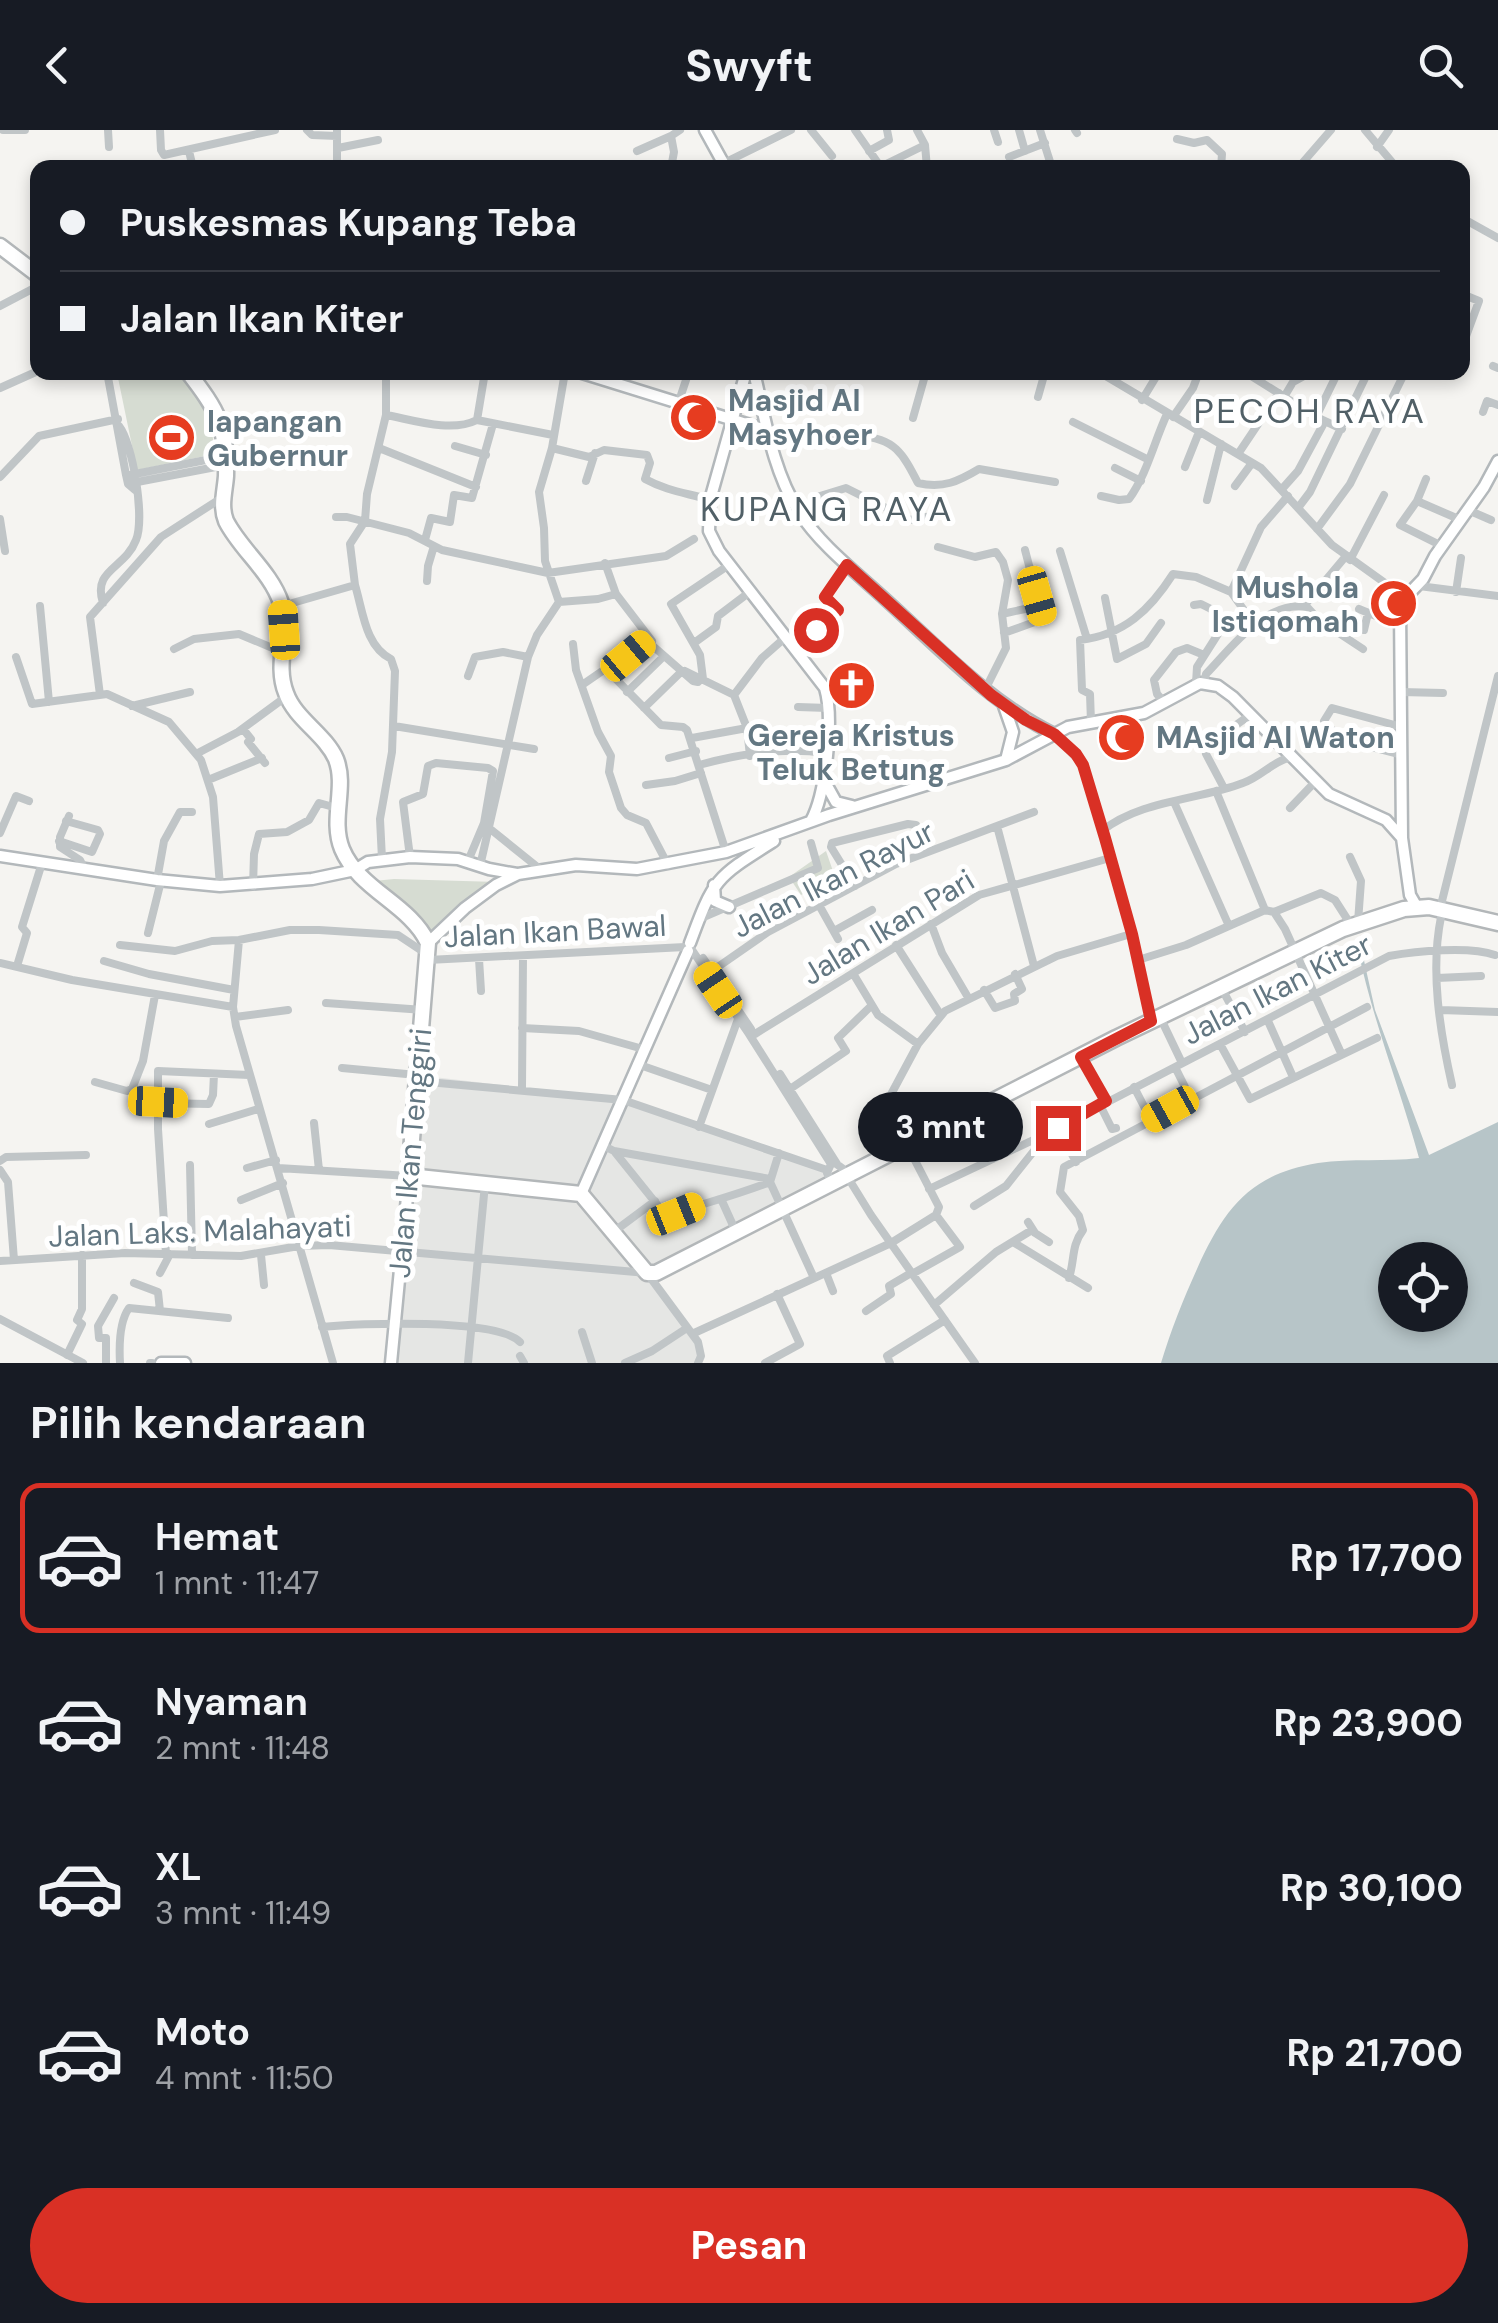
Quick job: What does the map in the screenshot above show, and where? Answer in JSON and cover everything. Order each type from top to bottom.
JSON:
[{"type":"highway","points":[[2,250],[30,269]]},
{"type":"highway","points":[[194,380],[217,410],[226,461],[226,519],[282,606],[282,680],[286,696],[335,757],[340,774],[337,835],[355,870],[418,928],[428,953]]},
{"type":"highway","points":[[409,1176],[580,1194],[647,1274],[656,1274],[784,1208],[832,1170],[847,1178],[1155,1019],[1355,924],[1413,906],[1498,926]]},
{"type":"highway","name":"Jalan Ikan Tenggiri","points":[[409,1176],[428,953]]},
{"type":"main road","points":[[704,130],[722,160]]},
{"type":"main road","points":[[614,380],[770,437]]},
{"type":"main road","points":[[744,380],[710,500],[709,531],[730,565],[821,680],[828,708],[825,779],[811,822]]},
{"type":"main road","points":[[756,380],[788,492],[800,512],[847,565],[985,690],[1054,734]]},
{"type":"main road","points":[[742,393],[748,387],[758,388]]},
{"type":"main road","points":[[1413,906],[1402,838],[1402,601],[1418,586],[1498,460]]},
{"type":"main road","points":[[428,953],[464,908],[518,874],[576,865],[637,869],[726,852],[1006,760],[1068,727],[1144,714],[1200,683],[1224,690],[1332,796],[1386,820],[1402,838]]},
{"type":"main road","points":[[1004,705],[1013,732],[1006,760]]},
{"type":"main road","points":[[825,779],[828,794],[836,802],[858,806]]},
{"type":"main road","points":[[820,803],[829,804],[829,815]]},
{"type":"main road","points":[[1386,820],[1402,814]]},
{"type":"main road","points":[[580,1194],[609,1148],[643,1049],[714,884],[737,864],[792,830]]},
{"type":"main road","points":[[0,856],[159,881],[220,886],[253,886],[355,870],[364,863],[410,856],[468,860],[518,874]]},
{"type":"main road","points":[[714,884],[715,900],[735,905]]},
{"type":"main road","name":"Jalan Ikan Tenggiri","points":[[391,1363],[409,1176]]},
{"type":"main road","points":[[161,1363],[185,1363]]},
{"type":"street","points":[[3,130],[26,130]]},
{"type":"street","points":[[108,130],[109,148]]},
{"type":"street","points":[[160,130],[163,154],[275,130]]},
{"type":"street","points":[[307,130],[316,136],[350,130]]},
{"type":"street","points":[[637,151],[680,130]]},
{"type":"street","points":[[734,160],[790,130]]},
{"type":"street","points":[[811,130],[832,156]]},
{"type":"street","points":[[855,130],[875,160]]},
{"type":"street","points":[[869,151],[889,140],[887,130]]},
{"type":"street","points":[[917,130],[927,160]]},
{"type":"street","points":[[994,130],[998,142]]},
{"type":"street","points":[[1020,130],[1025,151]]},
{"type":"street","points":[[1040,130],[1050,160]]},
{"type":"street","points":[[1305,160],[1330,130]]},
{"type":"street","points":[[1365,130],[1389,160]]},
{"type":"street","points":[[1377,147],[1389,130]]},
{"type":"street","points":[[337,133],[337,160]]},
{"type":"street","points":[[671,136],[673,160]]},
{"type":"street","points":[[1177,139],[1194,144],[1208,140],[1222,154],[1222,160]]},
{"type":"street","points":[[338,148],[378,140]]},
{"type":"street","points":[[1009,157],[1045,143]]},
{"type":"street","points":[[894,160],[924,146]]},
{"type":"street","points":[[189,150],[191,160]]},
{"type":"street","points":[[1470,222],[1498,238]]},
{"type":"street","points":[[0,306],[30,290]]},
{"type":"street","points":[[1470,297],[1479,301],[1470,318]]},
{"type":"street","points":[[0,388],[30,375]]},
{"type":"street","points":[[103,603],[101,578],[117,568],[136,540],[140,520],[124,434],[109,380]]},
{"type":"street","points":[[382,860],[381,805],[394,726],[394,666],[392,658],[380,652],[372,641],[355,584],[350,544],[365,521],[367,494],[386,415],[386,380]]},
{"type":"street","points":[[477,420],[483,380]]},
{"type":"street","points":[[560,602],[548,573],[538,492],[552,448],[563,380]]},
{"type":"street","points":[[678,404],[686,380]]},
{"type":"street","points":[[914,418],[924,380]]},
{"type":"street","points":[[1038,397],[1043,380]]},
{"type":"street","points":[[1114,380],[1252,463],[1348,558],[1382,580],[1402,601]]},
{"type":"street","points":[[1142,400],[1154,380]]},
{"type":"street","points":[[1101,496],[1126,501],[1140,481],[1146,459],[1170,416],[1196,380]]},
{"type":"street","points":[[1258,380],[1342,430]]},
{"type":"street","points":[[1238,454],[1297,380]]},
{"type":"street","points":[[1231,592],[1253,542],[1298,471],[1335,380]]},
{"type":"street","points":[[1298,508],[1310,492],[1364,380]]},
{"type":"street","points":[[1317,529],[1350,484],[1400,380]]},
{"type":"street","points":[[1484,412],[1487,401],[1498,406]]},
{"type":"street","points":[[386,415],[455,426],[477,420],[554,435]]},
{"type":"street","points":[[1074,422],[1146,459]]},
{"type":"street","points":[[0,477],[39,436],[118,423]]},
{"type":"street","points":[[425,540],[431,518],[450,522],[454,496],[472,498],[493,424]]},
{"type":"street","points":[[770,437],[836,432],[843,437],[886,441],[896,446],[923,485],[962,480],[980,469],[1055,482]]},
{"type":"street","points":[[1185,467],[1199,432]]},
{"type":"street","points":[[1206,500],[1221,444]]},
{"type":"street","points":[[454,446],[486,455]]},
{"type":"street","points":[[378,448],[476,487]]},
{"type":"street","points":[[552,448],[589,457],[604,450],[647,455],[650,464],[644,478],[674,493],[686,492],[710,500]]},
{"type":"street","points":[[586,481],[595,454]]},
{"type":"street","points":[[132,481],[226,461]]},
{"type":"street","points":[[1235,486],[1252,463]]},
{"type":"street","points":[[1115,468],[1140,481]]},
{"type":"street","points":[[1426,479],[1400,525],[1442,546]]},
{"type":"street","points":[[800,512],[820,496],[846,488],[910,520],[932,516]]},
{"type":"street","points":[[1194,605],[1205,605],[1223,624],[1195,673],[1200,683],[1254,624],[1273,612],[1301,606],[1325,585],[1348,558],[1384,495]]},
{"type":"street","points":[[100,695],[89,621],[161,537],[223,498]]},
{"type":"street","points":[[1417,501],[1491,520]]},
{"type":"street","points":[[336,517],[365,521],[434,546],[548,573],[666,556],[694,539]]},
{"type":"street","points":[[0,519],[5,551]]},
{"type":"street","points":[[428,580],[434,546]]},
{"type":"street","points":[[938,547],[975,556],[998,554],[1008,580],[1002,614],[1006,648],[985,690]]},
{"type":"street","points":[[1004,633],[1043,619],[1024,550]]},
{"type":"street","points":[[1060,551],[1083,640],[1082,690],[1090,694],[1091,722]]},
{"type":"street","points":[[1456,592],[1461,558]]},
{"type":"street","points":[[605,563],[616,594],[646,636],[684,670],[734,696],[747,728],[750,756]]},
{"type":"street","points":[[702,678],[700,655],[671,603],[730,565]]},
{"type":"street","points":[[796,648],[838,610],[825,597],[847,565]]},
{"type":"street","points":[[1083,640],[1110,635],[1129,624],[1175,574],[1194,576],[1231,592],[1254,624]]},
{"type":"street","points":[[282,606],[355,584]]},
{"type":"street","points":[[1418,586],[1498,596]]},
{"type":"street","points":[[694,643],[716,626],[718,616],[750,591]]},
{"type":"street","points":[[560,602],[616,594]]},
{"type":"street","points":[[1105,598],[1110,635],[1120,659],[1146,644],[1160,623]]},
{"type":"street","points":[[480,866],[528,657],[560,602]]},
{"type":"street","points":[[40,606],[49,702]]},
{"type":"street","points":[[1301,606],[1363,649]]},
{"type":"street","points":[[1002,614],[1025,608]]},
{"type":"street","points":[[1364,630],[1363,611],[1400,620]]},
{"type":"street","points":[[174,649],[194,639],[239,634],[282,652]]},
{"type":"street","points":[[582,685],[646,636]]},
{"type":"street","points":[[734,696],[762,658],[787,636]]},
{"type":"street","points":[[702,678],[695,682],[680,673],[646,640],[611,670],[662,726],[683,727],[692,738],[726,852]]},
{"type":"street","points":[[573,644],[582,685],[610,756],[610,772],[621,808],[627,816],[646,823],[668,865]]},
{"type":"street","points":[[1165,702],[1157,694],[1154,680],[1179,650],[1187,648],[1204,656]]},
{"type":"street","points":[[468,676],[476,656],[503,652],[528,657]]},
{"type":"street","points":[[16,657],[30,702],[107,694],[169,722],[196,754],[216,805],[220,886]]},
{"type":"street","points":[[627,692],[663,658]]},
{"type":"street","points":[[644,708],[680,673]]},
{"type":"street","points":[[1452,1085],[1436,953],[1440,913],[1498,676]]},
{"type":"street","points":[[132,706],[190,692]]},
{"type":"street","points":[[1401,692],[1442,693]]},
{"type":"street","points":[[196,754],[243,728],[286,696]]},
{"type":"street","points":[[798,707],[828,708]]},
{"type":"street","points":[[1402,727],[1330,708],[1324,723],[1340,740],[1374,754],[1402,755]]},
{"type":"street","points":[[1211,743],[1250,715]]},
{"type":"street","points":[[394,726],[534,748]]},
{"type":"street","points":[[208,780],[264,761],[248,742],[251,739],[243,728]]},
{"type":"street","points":[[692,738],[747,728]]},
{"type":"street","points":[[1054,734],[1083,765],[1155,1019],[1191,1099]]},
{"type":"street","points":[[646,785],[675,781],[700,769],[750,756],[797,750],[826,753]]},
{"type":"street","points":[[669,758],[696,751]]},
{"type":"street","points":[[1206,754],[1269,911],[1295,950],[1341,1053]]},
{"type":"street","points":[[1102,831],[1122,819],[1253,779],[1291,757]]},
{"type":"street","points":[[410,856],[403,802],[423,794],[428,766],[436,763],[488,768],[493,772],[484,823],[468,860]]},
{"type":"street","points":[[1290,808],[1315,782]]},
{"type":"street","points":[[0,833],[16,796],[28,800]]},
{"type":"street","points":[[1174,802],[1229,926]]},
{"type":"street","points":[[253,886],[254,854],[260,834],[287,832],[308,820],[319,803],[336,808]]},
{"type":"street","points":[[148,933],[166,835],[180,812],[192,812]]},
{"type":"street","name":"Jalan Ikan Rayur","points":[[712,970],[768,932],[855,886],[926,852],[1034,812]]},
{"type":"street","points":[[59,841],[92,852],[98,830],[68,818],[59,841],[60,847],[80,860],[84,870]]},
{"type":"street","points":[[855,886],[831,848],[832,843],[916,825]]},
{"type":"street","points":[[997,826],[1034,966]]},
{"type":"street","points":[[489,828],[540,869]]},
{"type":"street","points":[[698,921],[818,868],[811,842]]},
{"type":"street","points":[[1350,857],[1361,881],[1355,924]]},
{"type":"street","name":"Jalan Ikan Pari","points":[[730,1038],[752,1034],[979,895],[1110,858]]},
{"type":"street","points":[[17,966],[26,933],[22,927],[42,863]]},
{"type":"street","points":[[1138,960],[1321,893],[1335,900],[1355,924]]},
{"type":"street","points":[[819,905],[836,935],[872,910]]},
{"type":"street","points":[[931,924],[942,953],[969,999]]},
{"type":"street","points":[[120,945],[176,951],[212,941],[290,930],[394,934],[428,953]]},
{"type":"street","points":[[624,1363],[891,1244],[936,1215],[939,1207],[888,1100],[918,1044],[940,1014],[1015,974],[1076,948],[1132,934]]},
{"type":"street","points":[[239,940],[234,1012],[258,1109],[283,1183],[333,1363]]},
{"type":"street","points":[[896,945],[940,1014]]},
{"type":"street","name":"Jalan Ikan Bawal","points":[[428,953],[479,959],[523,958],[690,947]]},
{"type":"street","name":"Jalan Ikan Bawal","points":[[690,947],[712,970],[832,1170]]},
{"type":"street","name":"Jalan Ikan Bawal","points":[[690,947],[790,1089],[832,1170]]},
{"type":"street","name":"Jalan Ikan Kiter","points":[[929,1189],[1058,1128],[1389,956],[1474,952],[1495,956]]},
{"type":"street","points":[[522,1088],[523,958]]},
{"type":"street","points":[[479,959],[480,991]]},
{"type":"street","points":[[104,961],[234,990]]},
{"type":"street","points":[[0,963],[234,1012],[288,1010]]},
{"type":"street","points":[[124,990],[128,969]]},
{"type":"street","points":[[984,990],[995,1008],[1015,1001],[1014,994],[1022,989],[1015,974]]},
{"type":"street","points":[[854,975],[886,1024],[918,1044]]},
{"type":"street","points":[[1438,978],[1482,976]]},
{"type":"street","points":[[1221,987],[1245,1032]]},
{"type":"street","points":[[95,1082],[132,1089],[140,1070],[155,995]]},
{"type":"street","points":[[326,1003],[424,1010]]},
{"type":"street","points":[[790,1089],[846,1051],[838,1038],[872,1006]]},
{"type":"street","points":[[1069,1278],[1074,1262],[1073,1244],[1083,1230],[1079,1216],[1060,1192],[1064,1167],[1367,1007]]},
{"type":"street","points":[[1441,1010],[1498,1012]]},
{"type":"street","points":[[699,1128],[738,1019]]},
{"type":"street","points":[[1268,1021],[1293,1078]]},
{"type":"street","points":[[522,1028],[579,1032],[643,1049]]},
{"type":"street","points":[[1220,1044],[1250,1098],[1377,1038]]},
{"type":"street","points":[[1081,1057],[1112,1129],[1116,1128]]},
{"type":"street","points":[[638,1064],[712,1090]]},
{"type":"street","points":[[342,1068],[623,1100],[832,1170]]},
{"type":"street","points":[[160,1273],[168,1254],[159,1070],[249,1074]]},
{"type":"street","points":[[158,1102],[209,1104],[214,1095],[214,1074]]},
{"type":"street","points":[[1134,1087],[1151,1120]]},
{"type":"street","points":[[209,1124],[258,1109]]},
{"type":"street","points":[[314,1123],[318,1170]]},
{"type":"street","points":[[1058,1128],[1076,1162]]},
{"type":"street","points":[[974,1206],[1006,1186],[1046,1134]]},
{"type":"street","points":[[609,1148],[770,1180]]},
{"type":"street","points":[[609,1148],[664,1212],[672,1214],[722,1201],[770,1180]]},
{"type":"street","points":[[779,1154],[770,1180],[814,1278]]},
{"type":"street","points":[[0,1161],[6,1157],[86,1155]]},
{"type":"street","points":[[190,1164],[192,1255]]},
{"type":"street","points":[[247,1168],[277,1164],[409,1176]]},
{"type":"street","points":[[0,1170],[8,1182],[14,1260]]},
{"type":"street","points":[[847,1178],[971,1362]]},
{"type":"street","points":[[241,1200],[283,1183]]},
{"type":"street","points":[[468,1363],[485,1184]]},
{"type":"street","points":[[612,1234],[655,1201]]},
{"type":"street","points":[[722,1201],[736,1232]]},
{"type":"street","points":[[866,1311],[891,1294],[889,1286],[960,1247],[936,1215]]},
{"type":"street","points":[[934,1305],[1030,1226],[1049,1242]]},
{"type":"street","points":[[1013,1242],[1088,1288]]},
{"type":"street","name":"Jalan Laks. Malahayati","points":[[0,1260],[82,1255],[260,1254],[329,1245],[647,1274]]},
{"type":"street","points":[[260,1254],[264,1285]]},
{"type":"street","points":[[67,1354],[82,1324],[76,1320],[82,1309],[82,1255]]},
{"type":"street","points":[[826,1272],[833,1291]]},
{"type":"street","points":[[647,1274],[700,1348],[698,1363]]},
{"type":"street","points":[[134,1283],[158,1292],[160,1311]]},
{"type":"street","points":[[765,1363],[800,1344],[777,1294]]},
{"type":"street","points":[[106,1363],[106,1338],[100,1338],[98,1326],[114,1298]]},
{"type":"street","points":[[120,1363],[120,1338],[129,1308],[228,1318]]},
{"type":"street","points":[[0,1319],[83,1363]]},
{"type":"street","points":[[890,1363],[887,1356],[945,1320]]},
{"type":"street","points":[[322,1327],[394,1323],[470,1327],[507,1333],[520,1342]]},
{"type":"street","points":[[582,1332],[592,1363]]},
{"type":"shaded area","name":"lapangan Gubernur","points":[[118,380],[185,380],[209,409],[215,454],[137,470]]},
{"type":"shaded area","points":[[826,851],[835,877],[801,895],[789,877]]},
{"type":"shaded area","points":[[374,881],[498,882],[430,934]]},
{"type":"shaded area","points":[[1361,947],[1375,1010],[1429,1155],[1498,1122],[1498,1363],[1161,1363],[1207,1248],[1229,1212],[1257,1186],[1294,1168],[1318,1163],[1419,1158],[1371,1003],[1358,950]]},
{"type":"shaded area","points":[[417,1075],[621,1099],[847,1178],[650,1276],[697,1340],[698,1363],[390,1363]]},
{"type":"place","name":"Masjid Al Masyhoer","points":[[693,417]]},
{"type":"place","name":"lapangan Gubernur","points":[[172,438]]},
{"type":"place","name":"Mushola Istiqomah","points":[[1394,604]]},
{"type":"place","name":"Gereja Kristus Teluk Betung","points":[[851,686]]},
{"type":"place","name":"MAsjid Al Waton","points":[[1121,737]]},
{"type":"district","name":"PECOH RAYA","points":[[1310,411]]},
{"type":"district","name":"KUPANG RAYA","points":[[827,509]]},
{"type":"route","points":[[816,630],[838,610],[825,597],[847,565],[1004,705],[1061,739],[1083,765],[1132,934],[1151,1021],[1081,1057],[1106,1101],[1058,1128]]}]
